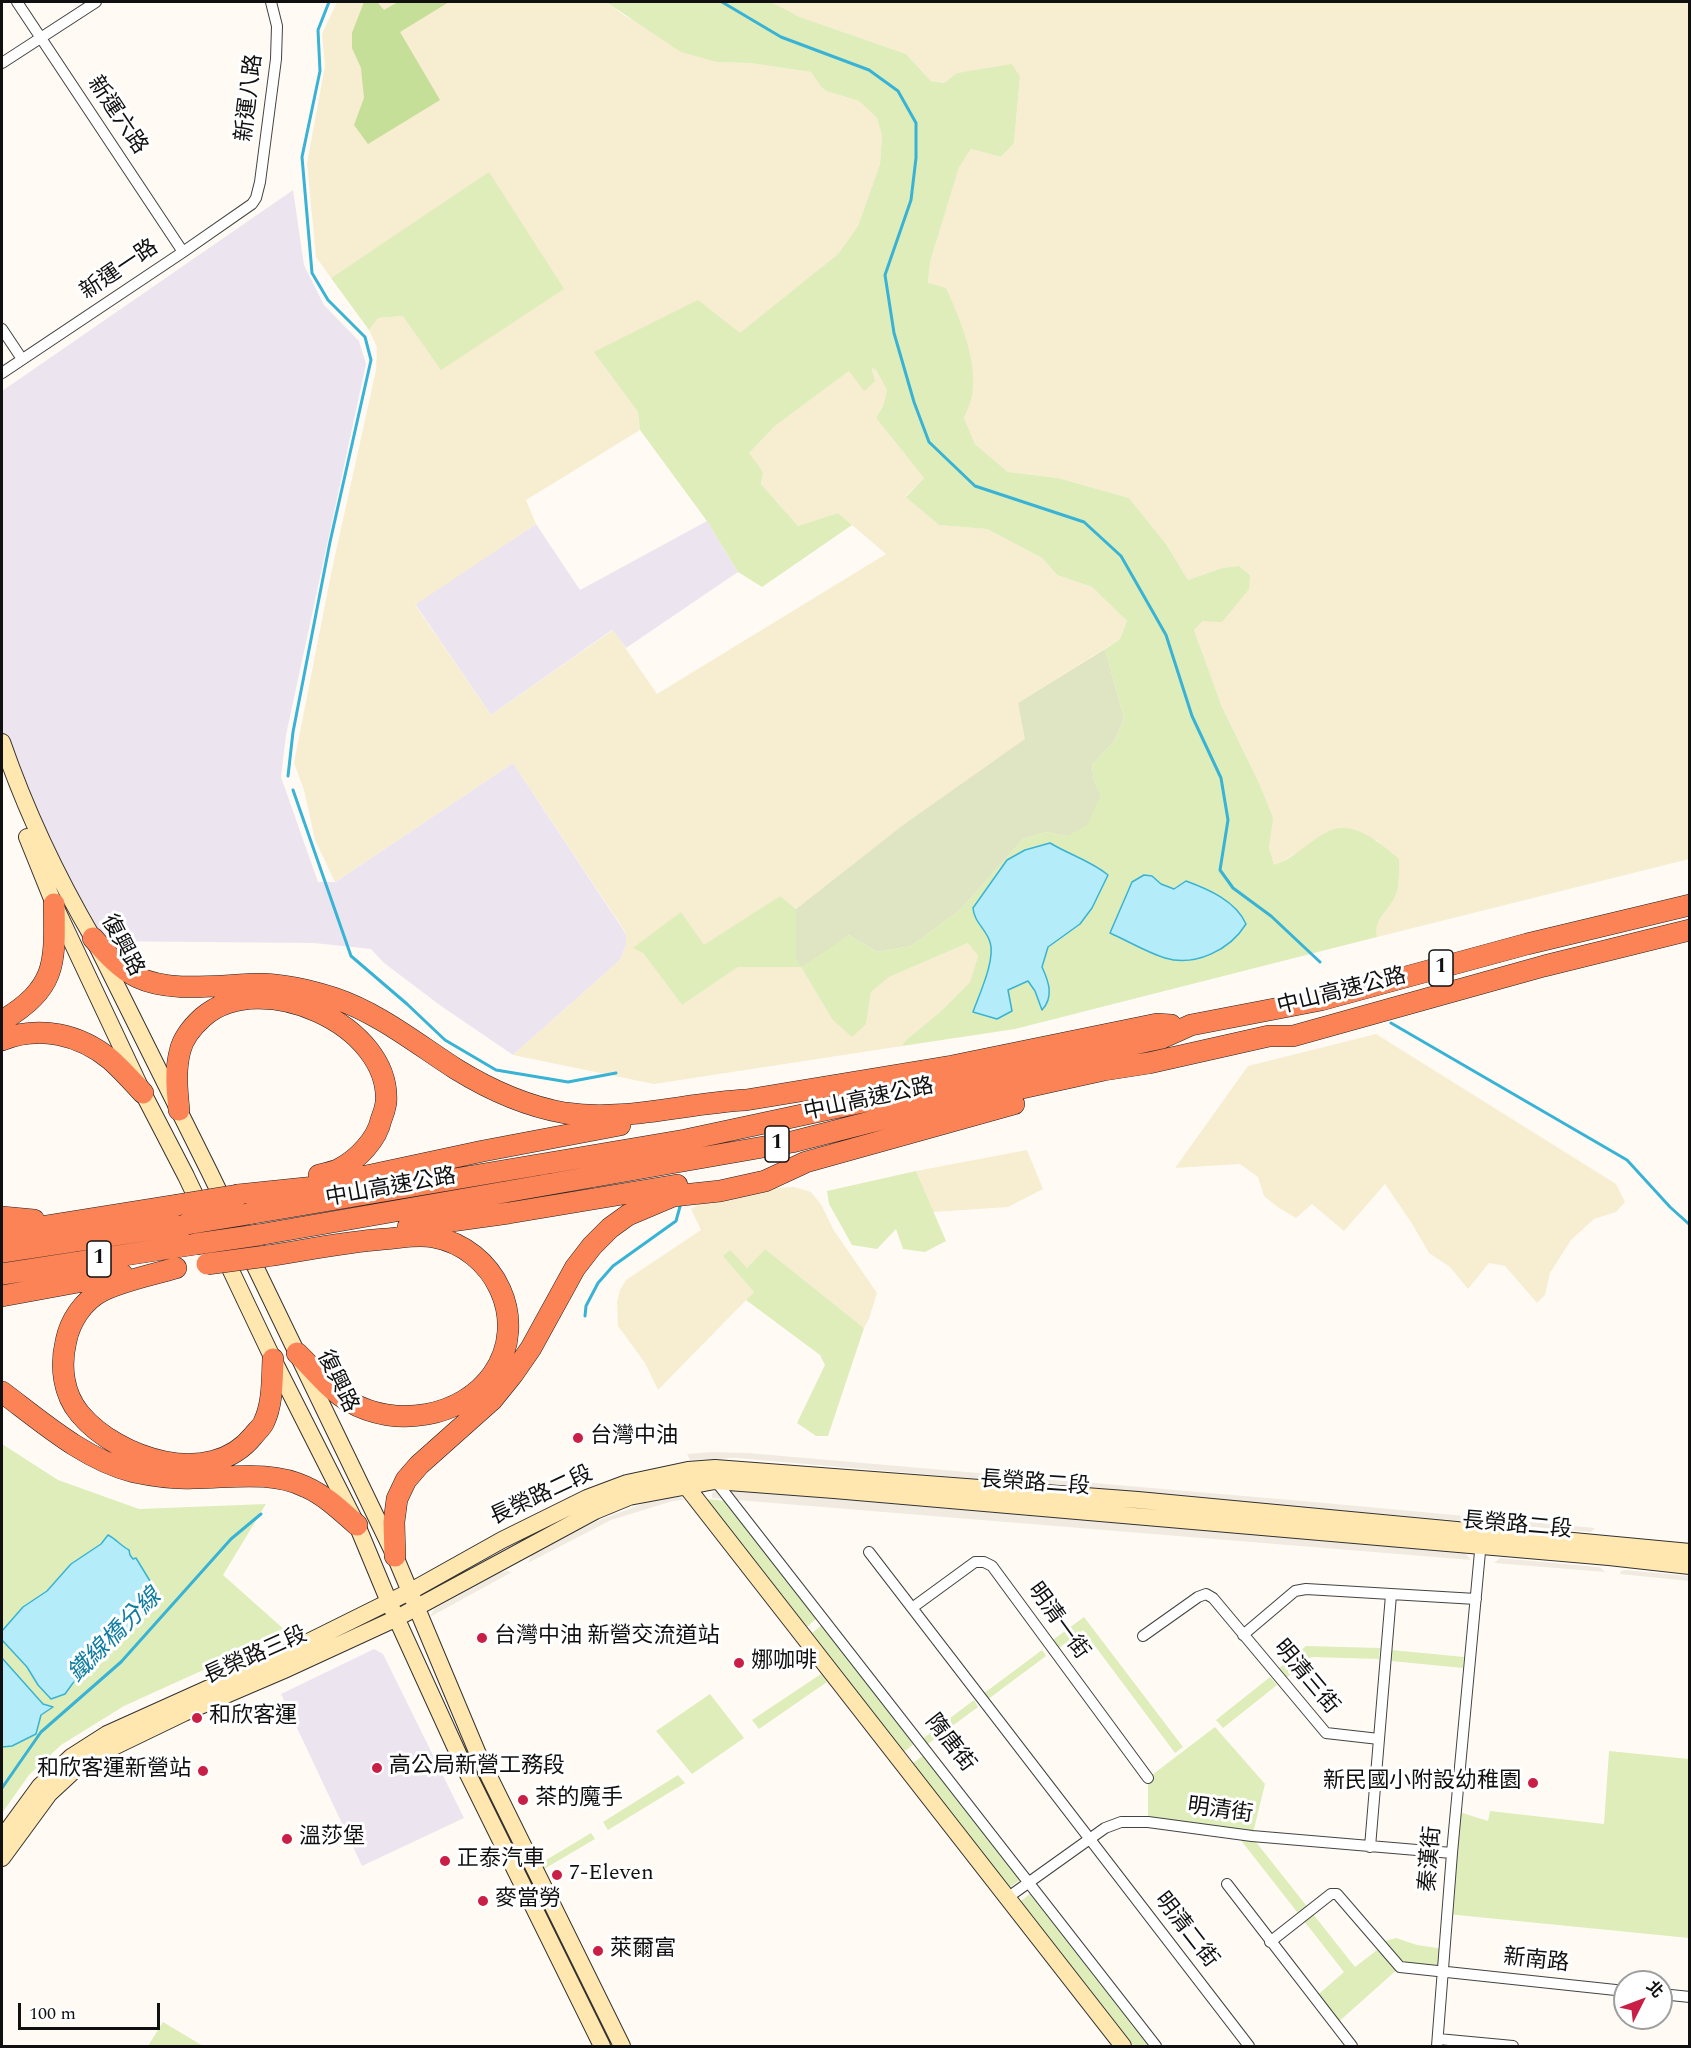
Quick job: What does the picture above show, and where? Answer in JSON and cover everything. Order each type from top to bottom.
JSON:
[{"type":"highway","points":[[2,1021],[31,1000],[44,986],[52,966],[55,948],[54,904]]},
{"type":"highway","name":"中山高速公路","points":[[2,1252],[188,1224],[685,1140],[1162,1038],[1191,1025],[1321,1000],[1527,944],[1689,904]]},
{"type":"highway","name":"中山高速公路","points":[[2,1274],[258,1235],[792,1142],[886,1118],[1104,1070],[1149,1063],[1269,1036],[1293,1036],[1544,966],[1689,930]]},
{"type":"highway","points":[[93,938],[111,957],[136,977],[160,984],[189,986],[266,984],[335,998],[384,1022],[487,1087],[539,1108],[567,1113],[637,1114],[721,1101],[746,1100],[952,1066],[1157,1024],[1191,1025]]},
{"type":"highway","points":[[179,1110],[176,1083],[180,1049],[192,1027],[214,1008],[260,997],[283,1000],[309,1007],[335,1021],[357,1037],[372,1055],[383,1078],[386,1102],[380,1128],[363,1151],[341,1169],[270,1190]]},
{"type":"highway","points":[[2,1040],[22,1033],[45,1032],[68,1036],[90,1046],[111,1060],[143,1093]]},
{"type":"highway","points":[[395,1556],[394,1522],[397,1499],[406,1480],[419,1464],[492,1400],[531,1348],[575,1268],[610,1228],[628,1215],[673,1196],[720,1191],[765,1181],[806,1162],[1056,1093],[1273,1047],[1293,1036]]},
{"type":"highway","points":[[2,1233],[270,1190],[315,1187],[572,1133],[729,1106],[746,1100]]},
{"type":"highway","points":[[365,1240],[380,1233],[412,1226],[509,1213],[682,1184],[783,1164],[806,1162]]},
{"type":"highway","points":[[2,1217],[68,1221]]},
{"type":"highway","points":[[2,1296],[156,1268],[176,1268],[365,1240],[408,1236],[433,1237],[456,1244],[471,1252],[487,1267],[498,1282],[505,1300],[508,1320],[507,1338],[502,1356],[493,1374],[477,1391],[458,1404],[437,1412],[414,1416],[391,1416],[370,1411],[349,1402],[322,1380],[297,1353]]},
{"type":"highway","points":[[176,1268],[101,1292],[83,1307],[69,1326],[62,1369],[68,1392],[79,1413],[97,1431],[138,1454],[173,1463],[202,1465],[225,1459],[247,1444],[264,1422],[271,1395],[273,1359]]},
{"type":"highway","points":[[2,1392],[74,1444],[104,1461],[163,1477],[191,1479],[237,1476],[286,1480],[317,1492],[357,1525]]},
{"type":"main road","name":"復興路","points":[[2,742],[22,798],[42,844],[93,938],[179,1110],[395,1556],[478,1754],[622,2046]]},
{"type":"main road","name":"復興路","points":[[2,774],[54,904],[143,1093],[357,1525],[389,1602],[498,1836],[602,2046]]},
{"type":"main road","name":"長榮路二段","points":[[389,1602],[502,1540],[587,1498],[627,1483],[711,1475],[1180,1512],[1481,1539],[1689,1552]]},
{"type":"main road","name":"長榮路二段","points":[[397,1618],[595,1511],[687,1478]]},
{"type":"main road","points":[[687,1478],[1123,2046]]},
{"type":"main road","name":"長榮路二段","points":[[1481,1539],[1689,1566]]},
{"type":"main road","name":"長榮路三段","points":[[2,1858],[56,1788],[77,1768],[129,1731],[389,1602]]},
{"type":"main road","name":"長榮路三段","points":[[2,1838],[40,1786],[71,1756],[88,1744],[129,1731],[397,1618]]},
{"type":"street","name":"新運六路","points":[[17,2],[183,252]]},
{"type":"street","points":[[2,63],[96,2]]},
{"type":"street","name":"新運八路","points":[[256,198],[260,183],[276,59],[277,26],[272,2]]},
{"type":"street","name":"新運一路","points":[[2,373],[183,252],[252,204],[256,198]]},
{"type":"street","points":[[2,328],[22,359]]},
{"type":"street","name":"隋唐街","points":[[711,1475],[1156,2046]]},
{"type":"street","name":"秦漢街","points":[[1438,2043],[1452,1853],[1481,1539]]},
{"type":"street","points":[[869,1552],[1089,1839]]},
{"type":"street","name":"明清一街","points":[[912,1608],[975,1562],[984,1562],[992,1566],[1148,1778]]},
{"type":"street","name":"明清三街","points":[[1243,1635],[1295,1591],[1306,1589],[1476,1599]]},
{"type":"street","name":"明清三街","points":[[1143,1636],[1198,1597],[1206,1594],[1213,1598],[1326,1734],[1378,1739]]},
{"type":"street","points":[[1370,1847],[1391,1595]]},
{"type":"street","name":"明清街","points":[[1008,1898],[1105,1828],[1121,1822],[1148,1822],[1252,1836],[1452,1853]]},
{"type":"street","name":"明清二街","points":[[1089,1839],[1249,2046]]},
{"type":"street","points":[[1227,1884],[1352,2046]]},
{"type":"street","points":[[1270,1942],[1331,1894],[1337,1894],[1400,1967],[1443,1973]]},
{"type":"street","name":"新南路","points":[[1443,1973],[1613,1990]]},
{"type":"street","points":[[1673,1995],[1689,1997]]},
{"type":"street","points":[[1438,2043],[1513,2046]]},
{"type":"shaded area","points":[[337,2],[606,2],[625,16],[717,62],[750,63],[811,72],[826,91],[859,101],[877,118],[882,136],[880,164],[858,226],[838,254],[740,334],[595,352],[638,412],[640,430],[526,500],[536,524],[415,605],[491,715],[613,630],[657,694],[886,554],[838,513],[798,526],[761,484],[763,472],[748,454],[775,426],[849,371],[870,366],[876,370],[887,390],[883,406],[876,418],[924,478],[906,496],[939,525],[987,529],[1042,558],[1057,575],[1092,587],[1127,621],[1120,639],[1018,703],[1026,739],[903,825],[796,909],[780,896],[704,946],[681,912],[643,953],[682,1005],[738,967],[801,967],[832,1019],[866,1024],[871,992],[889,977],[968,943],[978,956],[970,982],[902,1046],[654,1084],[513,1055],[620,960],[626,945],[626,933],[513,763],[335,882],[315,840],[304,790],[294,763],[331,574],[376,370],[377,347],[369,330],[378,318],[403,316],[489,173],[331,278],[316,257],[307,163],[325,66],[322,34]]},
{"type":"shaded area","points":[[771,2],[1689,2],[1689,859],[1377,937],[1375,933],[1377,924],[1395,896],[1399,881],[1399,860],[1376,840],[1327,832],[1274,866],[1269,847],[1272,818],[1259,783],[1222,707],[1194,630],[1250,575],[1239,566],[1222,568],[1188,580],[1166,544],[1129,498],[1058,478],[1008,472],[975,444],[964,418],[972,395],[928,284],[930,262],[959,166],[971,149],[1001,157],[1014,143],[1020,77],[983,70],[957,73],[944,83],[931,81],[906,54],[800,17]]},
{"type":"shaded area","points":[[293,190],[304,265],[324,305],[359,341],[366,364],[286,735],[281,777],[318,882],[335,882],[513,763],[626,934],[626,945],[620,960],[513,1055],[441,1006],[384,963],[371,949],[314,943],[83,941],[34,840],[2,759],[2,391]]},
{"type":"shaded area","points":[[707,521],[738,572],[626,648],[612,630],[491,715],[415,604],[536,524],[580,590]]},
{"type":"shaded area","points":[[1376,1034],[1616,1184],[1625,1202],[1616,1212],[1594,1219],[1571,1240],[1550,1273],[1545,1295],[1537,1303],[1505,1266],[1489,1263],[1468,1289],[1450,1267],[1429,1253],[1385,1184],[1344,1231],[1312,1204],[1296,1218],[1279,1208],[1264,1196],[1258,1177],[1240,1164],[1175,1168],[1248,1066]]},
{"type":"shaded area","points":[[1027,1150],[1043,1189],[1008,1207],[933,1212],[916,1171]]},
{"type":"shaded area","points":[[794,1187],[811,1192],[822,1206],[833,1229],[877,1293],[864,1328],[765,1249],[747,1268],[724,1256],[754,1292],[658,1390],[645,1363],[618,1326],[617,1302],[626,1280],[701,1230],[691,1209],[717,1195],[752,1189]]},
{"type":"shaded area","points":[[748,1453],[1595,1528],[1591,1532],[736,1458],[690,1460],[687,1454]]},
{"type":"shaded area","points":[[719,1489],[1465,1553],[1471,1560],[712,1498],[712,1493]]},
{"type":"shaded area","points":[[677,1495],[685,1500],[673,1501],[611,1520],[528,1563],[531,1555],[597,1521],[642,1504]]},
{"type":"shaded area","points":[[1500,1558],[1598,1567],[1605,1572],[1494,1563]]},
{"type":"shaded area","points":[[1625,1570],[1689,1576],[1689,1581],[1620,1574]]},
{"type":"shaded area","points":[[512,1572],[430,1617],[434,1609],[499,1573]]},
{"type":"shaded area","name":"高公局新營工務段","points":[[374,1649],[383,1654],[464,1818],[362,1866],[281,1694]]},
{"type":"green space","points":[[364,2],[377,2],[384,10],[398,2],[449,2],[400,32],[440,100],[368,144],[354,125],[364,98],[361,68],[352,48],[352,33]]},
{"type":"green space","points":[[606,2],[771,2],[800,17],[906,54],[931,81],[944,83],[957,73],[1012,64],[1020,77],[1014,143],[1001,157],[971,149],[959,167],[930,262],[928,283],[946,288],[970,354],[972,396],[964,418],[975,444],[1008,472],[1058,478],[1129,498],[1166,544],[1188,580],[1222,568],[1239,566],[1250,575],[1249,589],[1222,622],[1203,621],[1194,630],[1222,707],[1259,783],[1273,818],[1269,847],[1274,865],[1335,829],[1355,830],[1383,846],[1399,859],[1399,877],[1394,899],[1379,920],[1377,937],[1015,1029],[902,1046],[970,982],[978,956],[968,943],[889,977],[871,992],[866,1024],[852,1037],[832,1019],[801,967],[738,967],[682,1005],[643,953],[633,948],[681,912],[704,945],[780,896],[796,909],[796,958],[832,945],[849,935],[877,952],[911,946],[961,909],[1023,839],[1046,832],[1067,836],[1101,794],[1094,781],[1092,765],[1115,740],[1124,718],[1105,649],[1120,639],[1127,621],[1092,587],[1057,575],[1042,558],[987,529],[939,525],[906,497],[924,478],[876,418],[883,406],[887,390],[876,370],[871,367],[875,381],[864,391],[849,371],[775,426],[749,453],[763,472],[761,484],[798,526],[838,513],[852,525],[762,587],[738,572],[707,521],[640,430],[638,412],[594,352],[698,300],[740,333],[838,254],[858,226],[880,164],[882,136],[877,118],[859,101],[826,91],[811,72],[750,63],[717,62],[681,52]]},
{"type":"green space","points":[[489,172],[564,289],[441,370],[403,316],[378,318],[369,330],[331,278]]},
{"type":"green space","points":[[1105,649],[1124,718],[1115,740],[1092,765],[1094,781],[1101,794],[1087,825],[1067,836],[1046,832],[1023,839],[961,909],[911,946],[877,952],[849,935],[801,967],[796,958],[796,909],[903,825],[1025,739],[1018,703]]},
{"type":"green space","points":[[916,1171],[946,1241],[925,1252],[903,1249],[896,1229],[877,1249],[852,1245],[829,1204],[827,1191]]},
{"type":"green space","points":[[765,1249],[864,1328],[828,1436],[816,1436],[797,1423],[825,1365],[820,1355],[746,1300],[754,1292],[723,1256],[730,1250],[747,1268]]},
{"type":"green space","points":[[2,1444],[58,1480],[139,1509],[266,1504],[223,1575],[287,1632],[124,1706],[61,1745],[29,1775],[2,1813]]},
{"type":"green space","points":[[707,1499],[727,1501],[818,1617],[807,1627]]},
{"type":"green space","points":[[1084,1617],[1183,1747],[1175,1753],[1083,1630],[1056,1650],[1050,1642]]},
{"type":"green space","points":[[823,1624],[915,1743],[904,1752],[812,1633]]},
{"type":"green space","points":[[1306,1646],[1380,1648],[1379,1659],[1311,1657],[1285,1679],[1277,1670]]},
{"type":"green space","points":[[1042,1650],[1046,1656],[987,1700],[983,1694]]},
{"type":"green space","points":[[1392,1650],[1464,1657],[1463,1668],[1391,1661]]},
{"type":"green space","points":[[821,1674],[827,1682],[759,1729],[752,1720]]},
{"type":"green space","points":[[1270,1677],[1277,1685],[1223,1728],[1216,1720]]},
{"type":"green space","points":[[710,1694],[744,1738],[692,1774],[656,1731]]},
{"type":"green space","points":[[974,1700],[978,1707],[925,1746],[921,1740]]},
{"type":"green space","points":[[1215,1727],[1265,1784],[1252,1837],[1355,1967],[1381,1947],[1378,1943],[1396,1938],[1417,1945],[1444,1949],[1443,1973],[1400,1967],[1335,2025],[1313,1999],[1344,1972],[1236,1834],[1148,1822],[1148,1778]]},
{"type":"green space","points":[[1609,1751],[1689,1759],[1689,1938],[1447,1914],[1456,1811],[1488,1821],[1490,1811],[1604,1824]]},
{"type":"green space","points":[[924,1755],[1021,1879],[1009,1888],[913,1763]]},
{"type":"green space","points":[[678,1775],[685,1783],[608,1830],[603,1822]]},
{"type":"green space","points":[[591,1833],[595,1839],[544,1869],[541,1863]]},
{"type":"green space","points":[[1031,1893],[1152,2046],[1134,2046],[1021,1901]]},
{"type":"green space","points":[[163,2022],[203,2046],[148,2046]]},
{"type":"water","points":[[1050,843],[1108,875],[1092,908],[1080,924],[1048,947],[1042,967],[1049,995],[1042,1010],[1035,991],[1028,981],[1008,990],[1012,1011],[997,1019],[973,1012],[986,977],[991,949],[988,937],[973,908],[1007,860],[1025,850]]},
{"type":"water","points":[[1144,875],[1152,876],[1161,884],[1174,889],[1186,881],[1212,892],[1236,909],[1246,924],[1231,942],[1200,958],[1176,960],[1144,950],[1110,933],[1132,882]]},
{"type":"water","points":[[108,1535],[129,1550],[133,1559],[136,1558],[150,1581],[157,1600],[73,1683],[65,1694],[51,1699],[38,1685],[27,1667],[2,1640],[2,1631],[23,1607],[47,1591],[71,1564],[101,1544]]},
{"type":"water","points":[[2,1658],[43,1704],[53,1707],[41,1715],[36,1734],[12,1746],[2,1747]]},
{"type":"waterway","points":[[288,776],[293,732],[330,542],[371,360],[365,337],[328,300],[312,273],[302,157],[320,71],[318,30],[329,2]]},
{"type":"waterway","points":[[722,2],[781,37],[869,70],[898,91],[916,123],[916,158],[911,200],[885,275],[894,333],[914,402],[929,442],[975,486],[1084,522],[1121,556],[1166,635],[1192,716],[1221,778],[1228,820],[1220,870],[1233,888],[1271,916],[1320,962]]},
{"type":"waterway","points":[[293,790],[351,956],[445,1040],[496,1070],[568,1082],[616,1073]]},
{"type":"waterway","points":[[1391,1023],[1627,1160],[1670,1207],[1690,1225]]},
{"type":"waterway","points":[[585,1316],[586,1306],[598,1283],[613,1266],[676,1221],[681,1203]]},
{"type":"waterway","name":"鐵線橋分線","points":[[2,1788],[41,1732],[121,1662],[231,1539],[261,1514]]},
{"type":"place","name":"台灣中油","points":[[578,1438]]},
{"type":"place","name":"台灣中油 新營交流道站","points":[[482,1638]]},
{"type":"place","name":"娜咖啡","points":[[739,1663]]},
{"type":"place","name":"和欣客運","points":[[197,1718]]},
{"type":"place","name":"高公局新營工務段","points":[[377,1768]]},
{"type":"place","name":"和欣客運新營站","points":[[203,1771]]},
{"type":"place","name":"新民國小附設幼稚園","points":[[1533,1783]]},
{"type":"place","name":"茶的魔手","points":[[523,1800]]},
{"type":"place","name":"溫莎堡","points":[[287,1839]]},
{"type":"place","name":"正泰汽車","points":[[445,1861]]},
{"type":"place","name":"7-Eleven","points":[[557,1875]]},
{"type":"place","name":"麥當勞","points":[[483,1901]]},
{"type":"place","name":"萊爾富","points":[[598,1951]]}]
